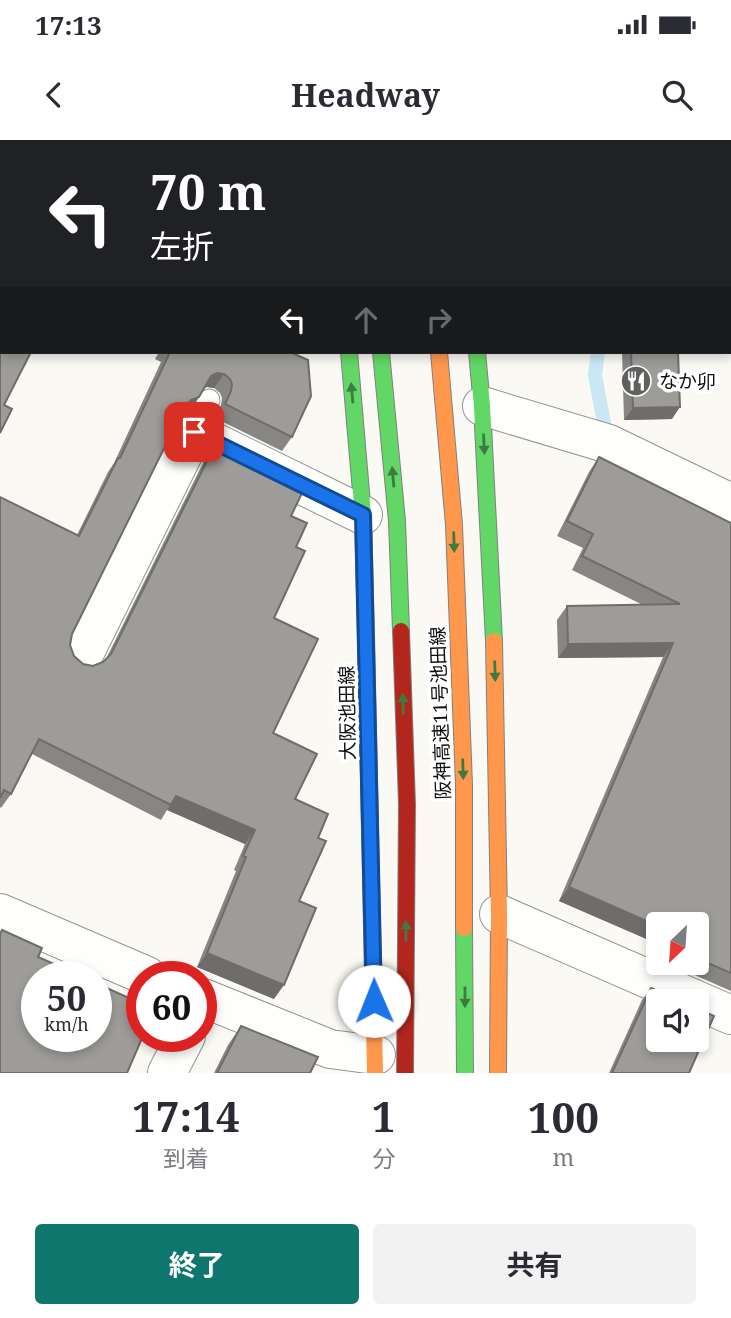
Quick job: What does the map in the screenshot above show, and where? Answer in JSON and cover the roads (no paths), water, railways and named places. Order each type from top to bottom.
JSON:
[{"type":"main road","name":"大阪池田線","points":[[349,354],[363,515],[386,1067]]},
{"type":"main road","points":[[381,354],[397,521],[407,804],[386,1067]]},
{"type":"main road","name":"阪神高速11号池田線","points":[[439,354],[454,525],[464,785],[465,1073]]},
{"type":"main road","points":[[477,354],[496,675],[498,1073]]},
{"type":"street","points":[[482,406],[609,444],[731,503]]},
{"type":"street","points":[[82,658],[202,416],[363,515]]},
{"type":"street","points":[[0,913],[126,967]]},
{"type":"street","points":[[499,914],[731,1016]]},
{"type":"street","points":[[217,1006],[386,1067]]},
{"type":"street","points":[[167,1073],[178,1052]]},
{"type":"waterway","points":[[598,354],[595,375],[604,423]]},
{"type":"place","name":"なか卯","points":[[636,381]]}]
